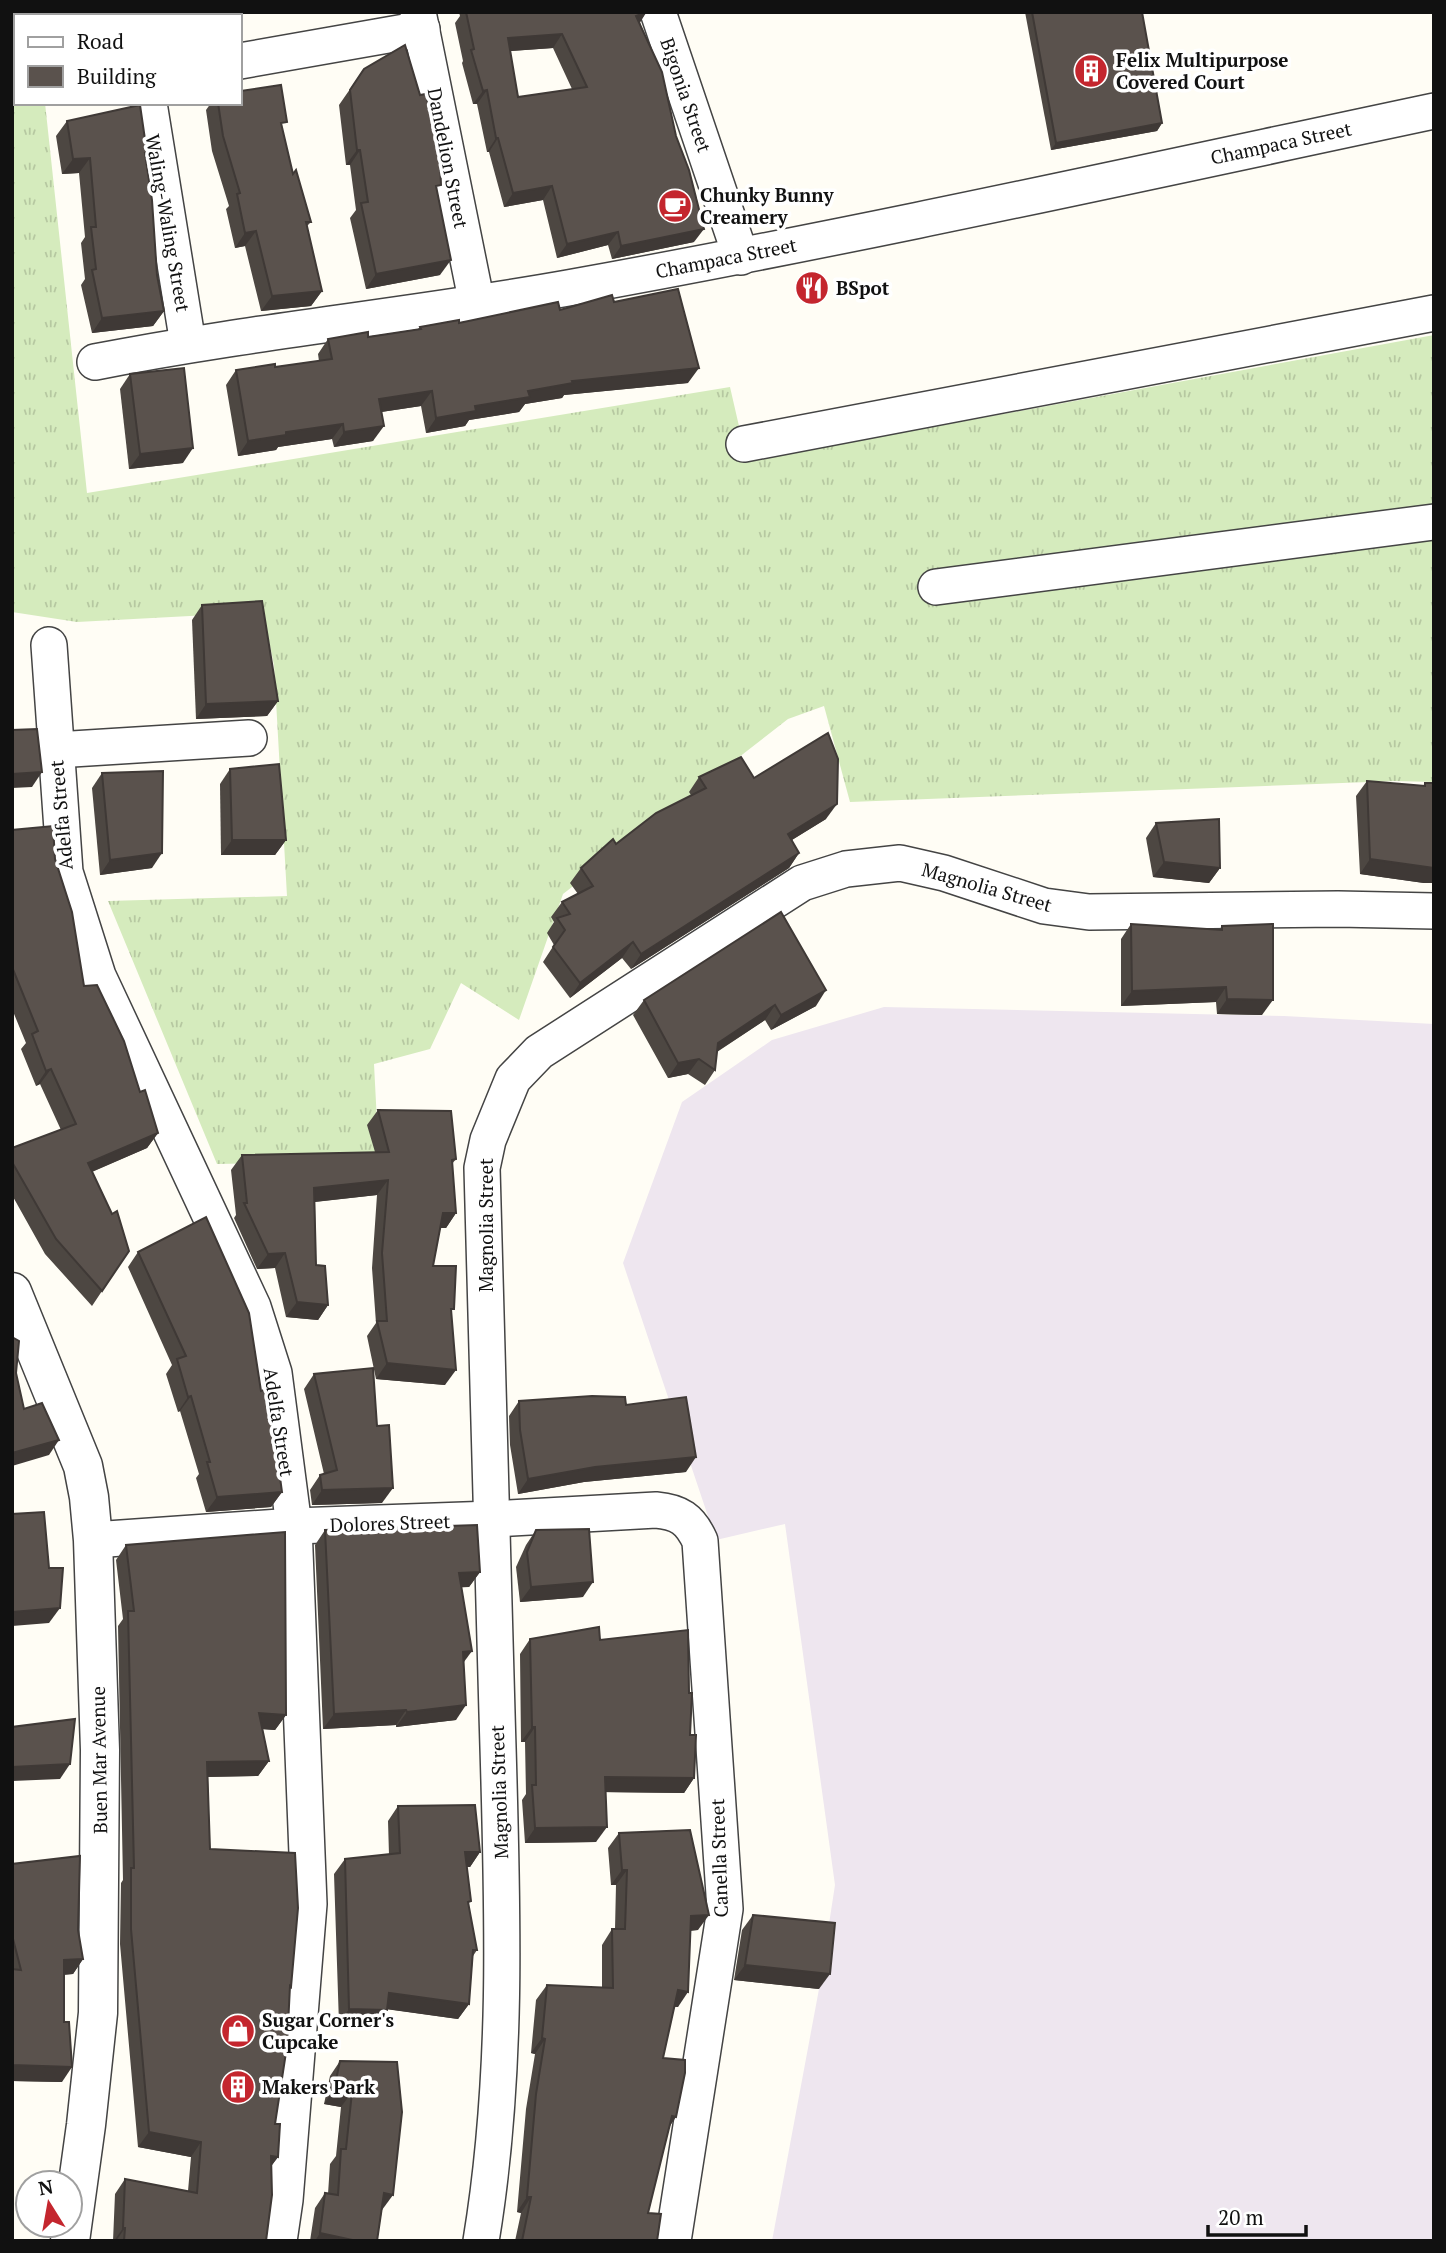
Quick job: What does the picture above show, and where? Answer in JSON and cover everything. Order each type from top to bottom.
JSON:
[{"type":"street","name":"Bigonia Street","points":[[658,12],[741,257]]},
{"type":"street","points":[[242,61],[420,20]]},
{"type":"street","name":"Dandelion Street","points":[[420,20],[477,304]]},
{"type":"street","name":"Waling-Waling Street","points":[[149,105],[188,344]]},
{"type":"street","name":"Champaca Street","points":[[95,362],[188,344],[477,304],[741,257],[1434,111]]},
{"type":"street","points":[[744,444],[1434,313]]},
{"type":"street","points":[[936,587],[1434,522]]},
{"type":"street","name":"Adelfa Street","points":[[48,645],[65,872],[98,976],[253,1307],[274,1373],[294,1526],[309,1904],[286,2187],[279,2241]]},
{"type":"street","points":[[55,750],[249,738]]},
{"type":"street","name":"Magnolia Street","points":[[481,2241],[491,2185],[499,2068],[503,1925],[482,1168],[488,1140],[513,1079],[539,1052],[764,906],[802,883],[846,869],[900,863],[944,873],[1044,906],[1089,912],[1338,908],[1434,911]]},
{"type":"street","name":"Buen Mar Avenue","points":[[12,1292],[83,1466],[93,1540],[100,1751],[98,2014],[86,2125],[69,2241]]},
{"type":"street","name":"Dolores Street","points":[[93,1540],[294,1526],[656,1510],[672,1511],[686,1518]]},
{"type":"street","name":"Canella Street","points":[[673,2241],[724,1909],[700,1541],[686,1518]]},
{"type":"shaded area","points":[[884,1007],[1284,1016],[1434,1024],[1434,2241],[772,2241],[819,1989],[835,1885],[785,1524],[716,1540],[623,1263],[682,1102],[772,1040]]},
{"type":"green space","points":[[12,12],[55,12],[14,14],[14,105],[45,105],[87,493],[730,387],[747,461],[1434,335],[1434,782],[1395,781],[850,802],[824,706],[788,719],[563,894],[519,1020],[461,983],[430,1049],[374,1064],[379,1161],[217,1164],[108,901],[287,896],[274,665],[263,612],[77,622],[12,612]]},
{"type":"building","points":[[466,12],[646,12],[636,16],[662,72],[676,136],[689,170],[704,229],[621,246],[618,232],[567,244],[552,186],[513,193],[496,138],[487,90],[483,91],[471,50],[474,49]],"holes":[[[562,34],[587,87],[518,97],[508,38]]]},
{"type":"building","name":"Felix Multipurpose Covered Court","points":[[1032,12],[1142,12],[1162,123],[1056,143]]},
{"type":"building","points":[[405,45],[420,95],[426,94],[440,159],[441,185],[436,186],[451,260],[376,274],[361,203],[368,202],[360,150],[357,150],[350,90],[364,69]]},
{"type":"building","points":[[281,85],[287,122],[281,123],[293,174],[296,170],[311,222],[306,222],[322,291],[272,296],[256,231],[245,233],[237,194],[240,193],[223,136],[218,105],[242,105],[242,91]]},
{"type":"building","points":[[140,105],[152,200],[157,275],[164,311],[102,318],[92,270],[96,269],[91,227],[96,227],[90,158],[73,159],[67,121]]},
{"type":"building","points":[[678,289],[699,368],[572,381],[573,383],[528,391],[530,397],[475,406],[476,411],[436,418],[432,391],[379,399],[384,426],[344,432],[343,424],[286,432],[286,435],[248,441],[236,370],[332,359],[328,339],[368,332],[368,337],[459,320],[459,323],[558,302],[560,310],[612,295],[614,302]]},
{"type":"building","points":[[184,368],[193,448],[140,454],[130,374]]},
{"type":"building","points":[[262,601],[278,701],[206,704],[202,605]]},
{"type":"building","points":[[37,729],[42,772],[12,774],[12,730]]},
{"type":"building","points":[[828,733],[838,759],[837,804],[788,834],[799,853],[641,954],[633,942],[580,983],[553,947],[565,930],[557,918],[570,914],[562,902],[593,886],[581,868],[613,839],[616,844],[656,813],[706,788],[699,777],[741,757],[754,778]]},
{"type":"building","points":[[279,764],[286,840],[232,840],[230,769]]},
{"type":"building","points":[[163,771],[162,853],[110,860],[102,773]]},
{"type":"building","points":[[1367,781],[1425,786],[1425,783],[1434,783],[1434,868],[1370,859]]},
{"type":"building","points":[[1219,819],[1220,868],[1164,862],[1156,823]]},
{"type":"building","points":[[53,826],[55,859],[72,912],[84,986],[97,985],[124,1041],[140,1092],[145,1090],[158,1133],[88,1163],[112,1214],[117,1211],[129,1251],[102,1291],[56,1239],[12,1162],[12,1148],[76,1124],[51,1069],[46,1071],[32,1034],[38,1031],[12,967],[12,830]]},
{"type":"building","points":[[781,912],[826,990],[781,1015],[775,1005],[718,1043],[715,1070],[699,1059],[678,1063],[644,1000]]},
{"type":"building","points":[[1131,924],[1222,930],[1222,926],[1273,924],[1273,1000],[1227,999],[1226,987],[1132,991]]},
{"type":"building","points":[[378,1110],[451,1111],[456,1159],[452,1160],[456,1213],[443,1213],[433,1266],[456,1266],[454,1309],[451,1309],[456,1370],[387,1363],[377,1321],[387,1321],[382,1253],[388,1180],[314,1188],[316,1265],[325,1266],[328,1305],[297,1302],[285,1253],[268,1254],[244,1203],[247,1203],[242,1155],[389,1152]]},
{"type":"building","points":[[206,1217],[249,1313],[261,1391],[268,1389],[282,1492],[217,1497],[191,1396],[188,1397],[177,1359],[186,1356],[138,1252]]},
{"type":"building","points":[[12,1337],[19,1341],[16,1373],[24,1409],[42,1403],[59,1440],[12,1453]]},
{"type":"building","points":[[373,1368],[377,1426],[389,1425],[393,1488],[322,1490],[320,1475],[337,1470],[314,1374]]},
{"type":"building","points":[[592,1396],[625,1397],[626,1405],[686,1397],[696,1457],[595,1467],[528,1479],[520,1430],[519,1401]]},
{"type":"building","points":[[44,1512],[49,1568],[63,1568],[60,1608],[12,1612],[12,1514]]},
{"type":"building","points":[[477,1525],[480,1572],[459,1573],[472,1651],[463,1652],[466,1705],[407,1712],[334,1714],[325,1530]]},
{"type":"building","points":[[589,1529],[593,1582],[531,1587],[527,1552],[536,1530]]},
{"type":"building","points":[[285,1532],[286,1715],[259,1713],[269,1761],[207,1762],[210,1849],[295,1853],[298,1908],[287,2046],[275,2124],[280,2124],[278,2157],[271,2156],[272,2195],[266,2241],[124,2241],[125,2179],[197,2193],[201,2142],[149,2132],[131,1929],[131,1868],[134,1868],[128,1611],[134,1611],[126,1545]]},
{"type":"building","points":[[599,1627],[600,1640],[688,1630],[689,1693],[692,1693],[690,1735],[696,1735],[694,1778],[605,1777],[607,1827],[535,1828],[532,1785],[536,1785],[535,1727],[532,1727],[530,1639]]},
{"type":"building","points":[[75,1719],[70,1764],[12,1767],[12,1727]]},
{"type":"building","points":[[475,1805],[480,1852],[465,1852],[471,1901],[468,1902],[477,1950],[473,1950],[469,2004],[389,1993],[387,2010],[349,2009],[345,1859],[400,1853],[398,1806]]},
{"type":"building","points":[[690,1830],[709,1915],[691,1916],[688,1992],[678,1990],[663,2058],[685,2060],[685,2073],[676,2117],[672,2116],[648,2213],[661,2214],[657,2241],[522,2241],[531,2197],[527,2197],[536,2094],[545,2039],[542,2038],[547,1985],[613,1988],[612,1929],[625,1929],[627,1870],[622,1870],[619,1833]]},
{"type":"building","points":[[80,1856],[78,1930],[83,1959],[64,1960],[64,2022],[69,2022],[72,2067],[12,2065],[12,1969],[21,1970],[12,1935],[12,1864]]},
{"type":"building","points":[[753,1915],[835,1923],[830,1974],[745,1965]]},
{"type":"building","points":[[340,2061],[397,2062],[402,2112],[393,2195],[384,2193],[377,2241],[357,2241],[320,2233],[325,2193],[338,2195],[341,2149],[346,2149],[352,2092],[334,2089]]},
{"type":"place","name":"Felix Multipurpose Covered Court","points":[[1091,71]]},
{"type":"place","name":"Chunky Bunny Creamery","points":[[675,206]]},
{"type":"place","name":"BSpot","points":[[812,288]]},
{"type":"place","name":"Sugar Corner's Cupcake","points":[[238,2031]]},
{"type":"place","name":"Makers Park","points":[[238,2087]]}]
